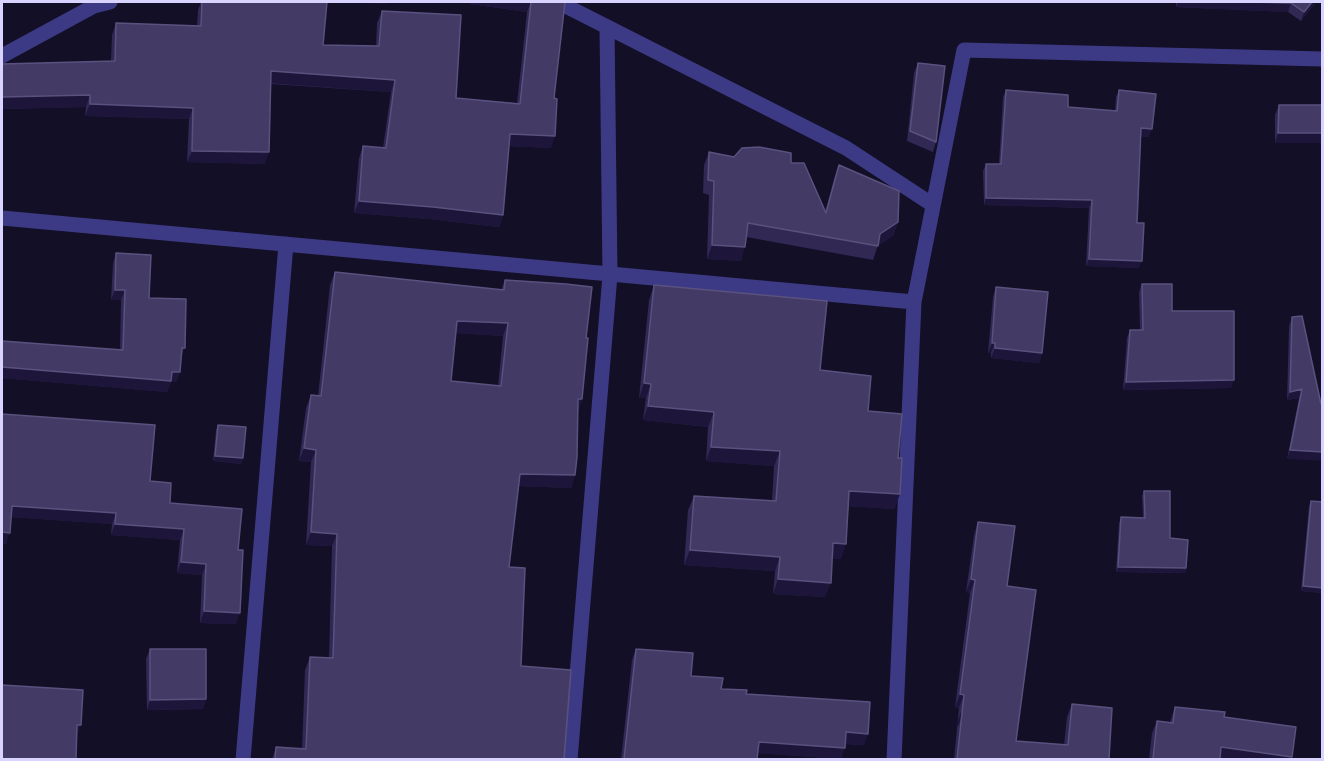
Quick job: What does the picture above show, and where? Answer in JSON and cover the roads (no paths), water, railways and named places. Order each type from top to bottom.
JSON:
[{"type":"street","points":[[2,56],[94,6],[110,2]]},
{"type":"street","points":[[558,2],[846,148],[933,205]]},
{"type":"street","points":[[570,759],[610,275],[607,27]]},
{"type":"street","points":[[894,759],[914,302],[964,50],[1323,59]]},
{"type":"street","points":[[2,218],[914,302]]},
{"type":"street","points":[[243,759],[286,244]]}]
